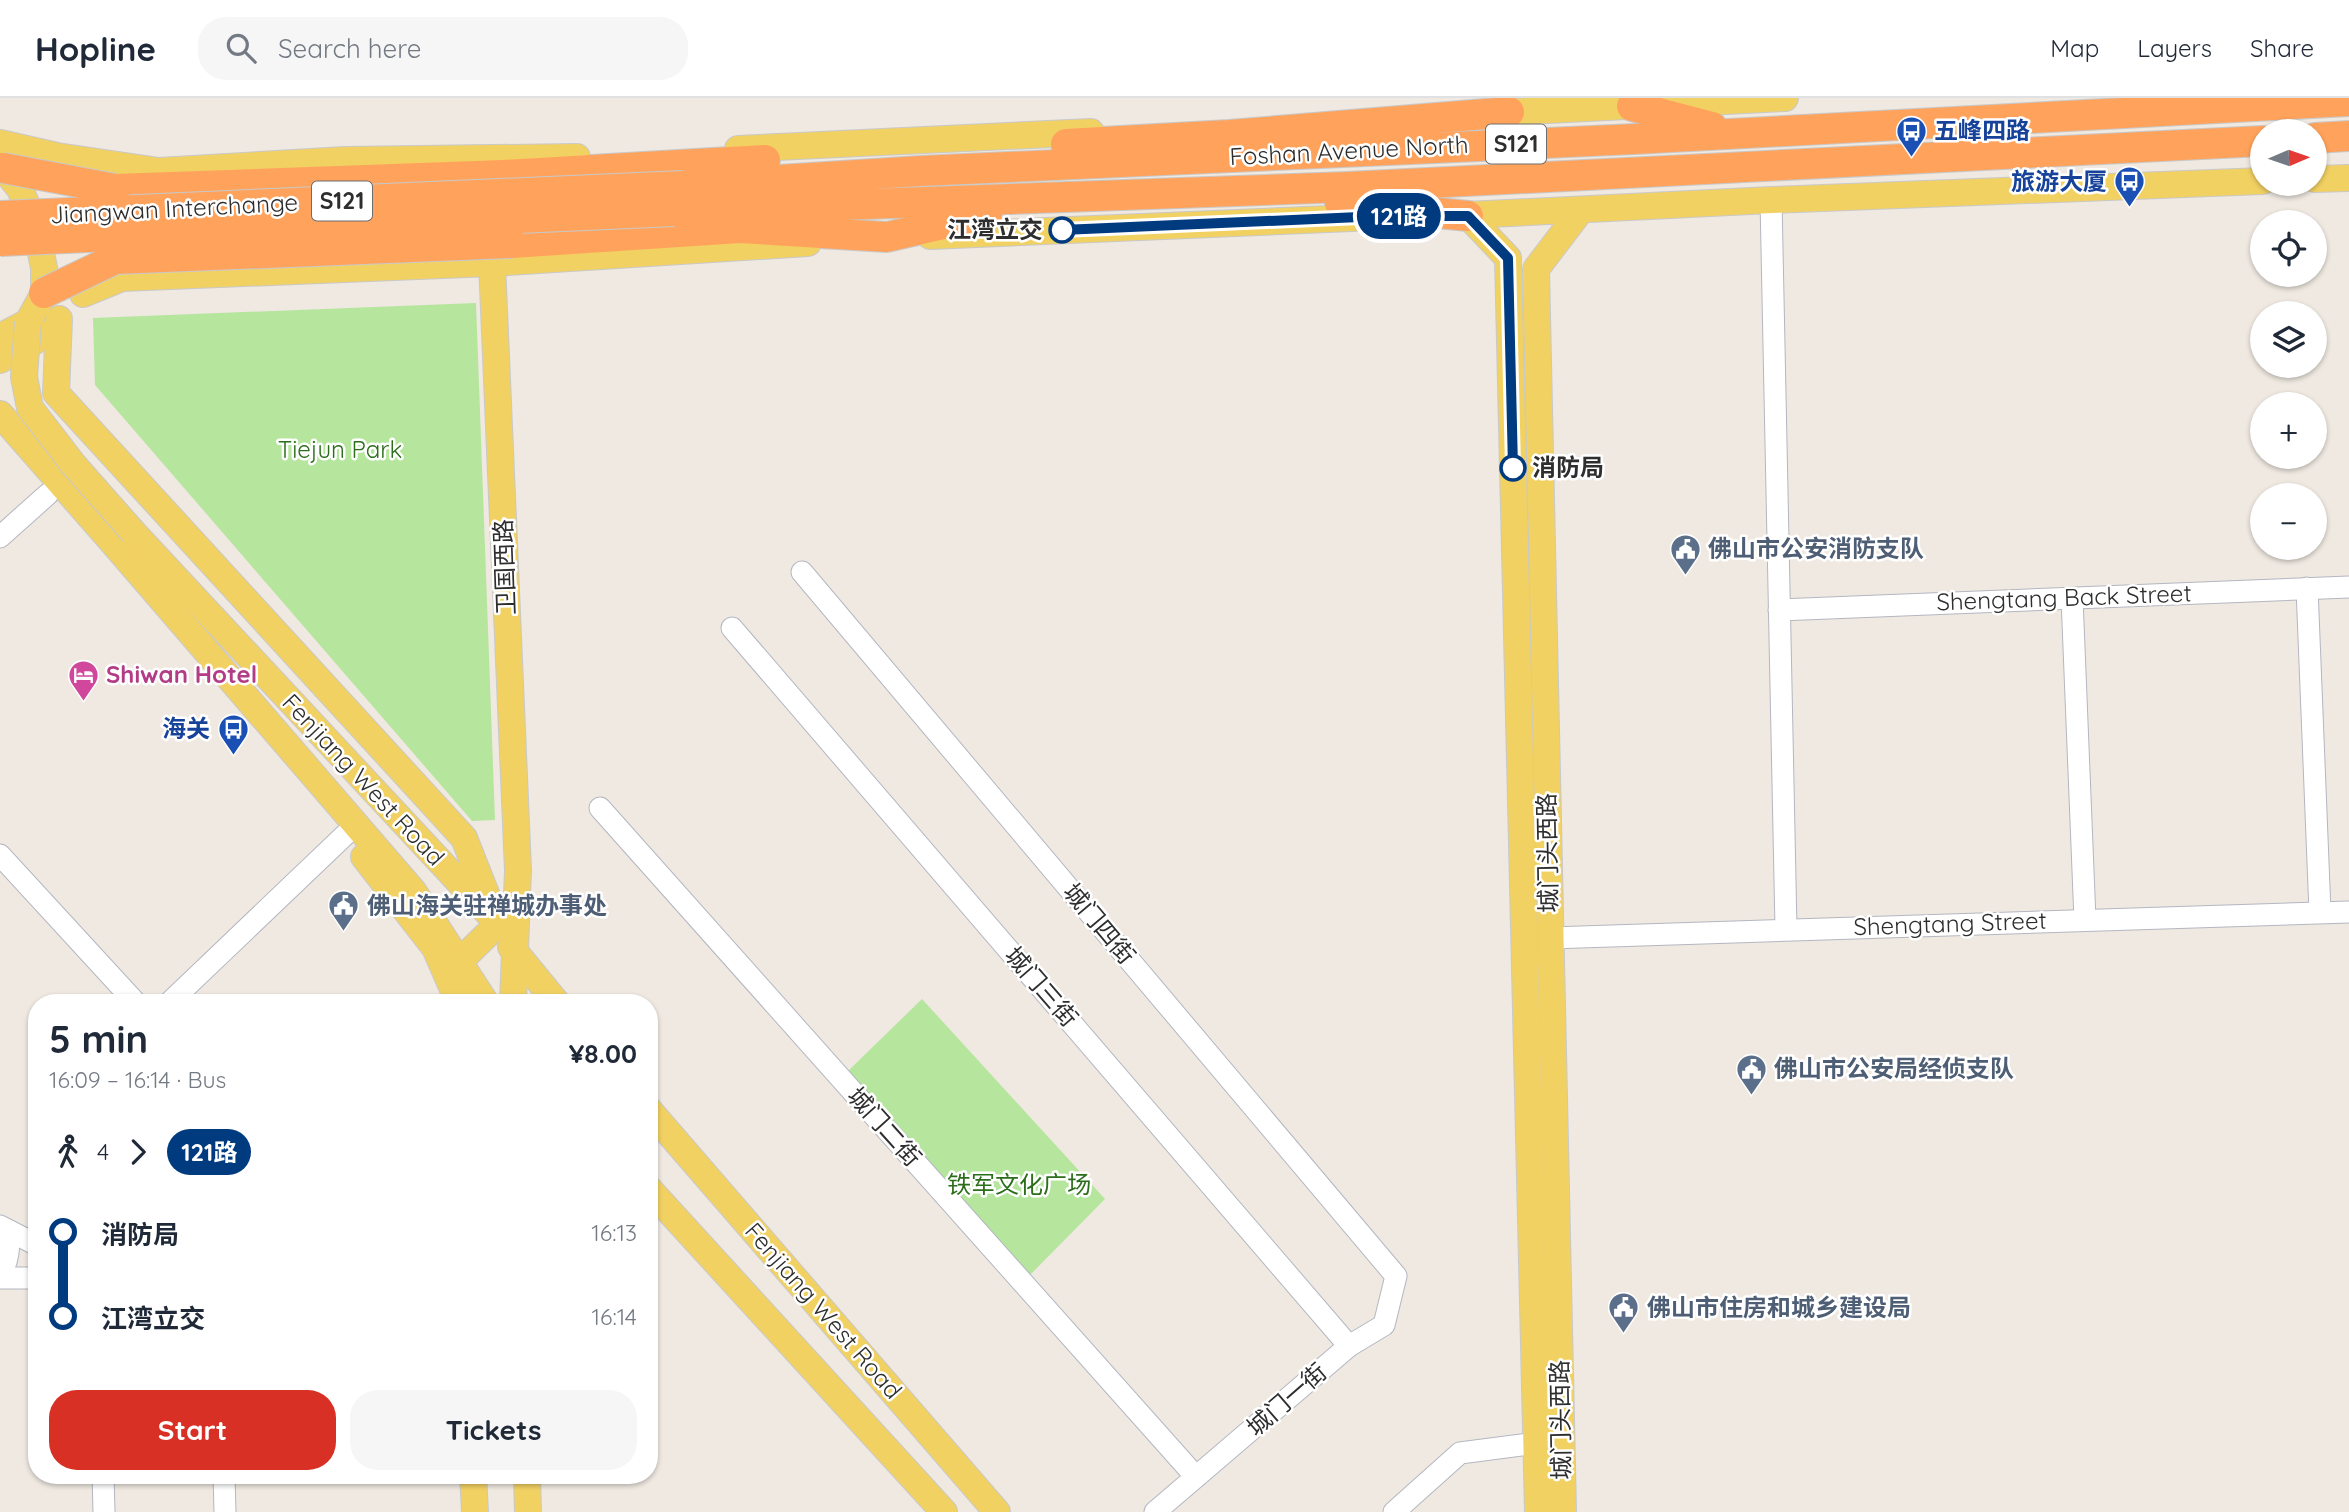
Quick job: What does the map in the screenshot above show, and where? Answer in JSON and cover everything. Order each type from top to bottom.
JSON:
[{"type":"highway","name":"Foshan Avenue North","points":[[679,198],[933,171],[1740,134],[2349,101]]},
{"type":"highway","points":[[1,160],[119,177],[503,175],[1229,135],[1527,103]]},
{"type":"highway","points":[[1632,106],[1740,134]]},
{"type":"highway","points":[[2328,137],[2349,136]]},
{"type":"highway","name":"Foshan Avenue North","points":[[679,198],[1054,198],[1236,192],[2250,142]]},
{"type":"highway","points":[[119,177],[93,202],[90,226],[97,246],[125,268]]},
{"type":"highway","points":[[1236,192],[1468,216]]},
{"type":"highway","name":"Jiangwan Interchange","points":[[0,216],[679,198]]},
{"type":"highway","name":"S121","points":[[0,241],[679,198]]},
{"type":"highway","points":[[44,293],[125,268],[502,253],[740,228],[887,237],[1054,198]]},
{"type":"main road","points":[[124,538],[30,408],[24,377],[28,322],[44,293],[44,268],[36,227],[20,189],[1,160],[57,156],[119,177],[159,171],[345,160],[564,158],[1527,103],[1632,106],[1785,98]]},
{"type":"main road","points":[[57,156],[80,197],[87,252],[83,294]]},
{"type":"main road","points":[[2328,179],[2349,178]]},
{"type":"main road","points":[[887,237],[1382,216],[1468,216],[2250,182]]},
{"type":"main road","name":"城门头西路","points":[[1563,1512],[1536,269],[1581,210]]},
{"type":"main road","name":"城门头西路","points":[[1468,216],[1508,258],[1538,1512]]},
{"type":"main road","name":"卫国西路","points":[[502,253],[518,870],[516,955]]},
{"type":"main road","points":[[0,360],[35,341],[83,294],[122,278],[125,268]]},
{"type":"main road","points":[[59,319],[56,393],[464,838],[498,924]]},
{"type":"main road","points":[[0,337],[28,322]]},
{"type":"main road","points":[[0,414],[124,538]]},
{"type":"main road","points":[[0,437],[48,494],[357,836],[399,904],[435,947],[456,994]]},
{"type":"main road","name":"Fenjiang West Road","points":[[124,538],[232,639],[498,924],[516,955],[549,994]]},
{"type":"main road","name":"Fenjiang West Road","points":[[124,538],[357,836],[414,892],[480,994]]},
{"type":"main road","points":[[232,639],[287,646]]},
{"type":"main road","points":[[287,646],[287,698]]},
{"type":"main road","points":[[460,994],[459,962],[498,924],[518,870]]},
{"type":"main road","points":[[514,994],[516,955]]},
{"type":"main road","name":"Fenjiang West Road","points":[[658,1120],[997,1512]]},
{"type":"main road","name":"Fenjiang West Road","points":[[658,1199],[944,1512]]},
{"type":"main road","points":[[473,1484],[475,1512]]},
{"type":"main road","points":[[527,1484],[528,1512]]},
{"type":"street","points":[[1771,201],[1786,929]]},
{"type":"street","points":[[0,537],[48,494]]},
{"type":"street","name":"城门四街","points":[[802,572],[1396,1276]]},
{"type":"street","name":"Shengtang Back Street","points":[[1779,610],[2349,587]]},
{"type":"street","points":[[2307,588],[2320,912]]},
{"type":"street","points":[[2073,598],[2085,920]]},
{"type":"street","name":"城门三街","points":[[732,628],[1349,1346]]},
{"type":"street","name":"城门二街","points":[[600,808],[1196,1478]]},
{"type":"street","points":[[179,994],[357,836]]},
{"type":"street","points":[[0,855],[128,994]]},
{"type":"street","name":"Shengtang Street","points":[[1550,938],[2349,912]]},
{"type":"street","points":[[4,1228],[28,1240]]},
{"type":"street","points":[[4,1228],[9,1249],[6,1266],[0,1277],[28,1278]]},
{"type":"street","name":"城门一街","points":[[1155,1512],[1349,1346],[1384,1325],[1396,1276]]},
{"type":"street","points":[[1394,1512],[1460,1452],[1536,1443]]},
{"type":"street","points":[[103,1484],[104,1512]]},
{"type":"street","points":[[224,1484],[225,1512]]},
{"type":"green space","name":"Tiejun Park","points":[[476,303],[495,820],[472,821],[95,385],[93,318]]},
{"type":"green space","name":"铁军文化广场","points":[[922,999],[1105,1199],[1028,1277],[848,1071]]},
{"type":"bus line","name":"121路","points":[[1062,230],[1382,216],[1468,216],[1508,258],[1513,468]]},
{"type":"place","name":"五峰四路","points":[[1911,158]]},
{"type":"place","name":"旅游大厦","points":[[2130,209]]},
{"type":"place","name":"江湾立交","points":[[1062,230]]},
{"type":"place","name":"消防局","points":[[1513,468]]},
{"type":"place","name":"佛山市公安消防支队","points":[[1685,576]]},
{"type":"place","name":"Shiwan Hotel","points":[[83,702]]},
{"type":"place","name":"海关","points":[[233,756]]},
{"type":"place","name":"佛山海关驻禅城办事处","points":[[344,933]]},
{"type":"place","name":"佛山市公安局经侦支队","points":[[1751,1096]]},
{"type":"place","name":"佛山市住房和城乡建设局","points":[[1624,1335]]}]
